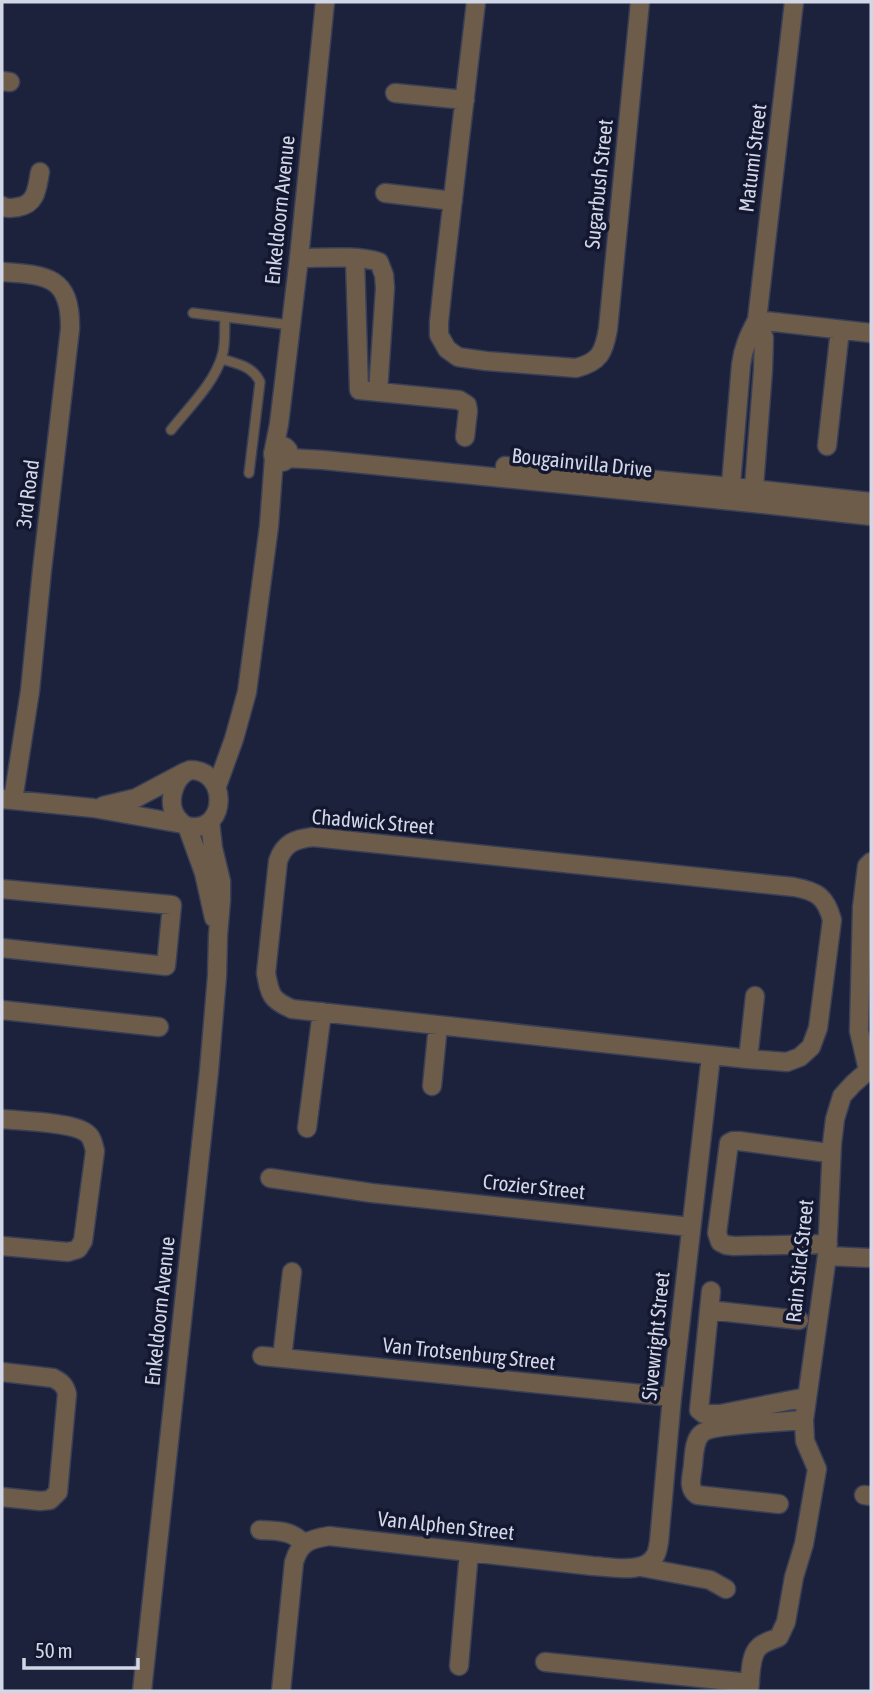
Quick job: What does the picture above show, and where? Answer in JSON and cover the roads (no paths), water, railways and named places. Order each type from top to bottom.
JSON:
[{"type":"street","name":"Enkeldoorn Avenue","points":[[142,1691],[217,976],[221,881],[210,821],[219,801],[217,786],[247,692],[273,482],[282,454],[279,424],[325,2]]},
{"type":"street","points":[[385,193],[453,201],[476,2]]},
{"type":"street","name":"Sugarbush Street","points":[[453,201],[439,322],[439,335],[447,349],[458,357],[486,362],[563,368],[589,365],[598,358],[603,350],[608,329],[640,2]]},
{"type":"street","name":"Matumi Street","points":[[730,494],[743,352],[757,320],[794,2]]},
{"type":"street","points":[[395,93],[465,100]]},
{"type":"street","points":[[2,206],[26,206],[35,196],[40,172]]},
{"type":"street","points":[[299,258],[355,258],[379,262],[384,275],[378,392]]},
{"type":"street","points":[[355,258],[359,390],[459,400],[467,405],[468,411],[465,437]]},
{"type":"street","name":"3rd Road","points":[[2,272],[38,276],[55,282],[67,297],[70,316],[30,691],[7,799]]},
{"type":"street","points":[[757,320],[871,333]]},
{"type":"street","name":"Matumi Street","points":[[753,496],[764,338],[757,320]]},
{"type":"street","points":[[827,446],[840,330]]},
{"type":"street","name":"Bougainvilla Drive","points":[[282,454],[336,462],[753,496],[871,502]]},
{"type":"street","name":"Bougainvilla Drive","points":[[753,496],[871,516]]},
{"type":"street","points":[[93,808],[136,798],[190,771],[234,739]]},
{"type":"street","name":"Enkeldoorn Avenue","points":[[190,771],[175,785],[174,814],[185,825],[204,873],[218,935]]},
{"type":"street","points":[[190,771],[209,776],[217,786]]},
{"type":"street","points":[[7,799],[93,808],[199,827],[210,821]]},
{"type":"street","name":"Chadwick Street","points":[[313,837],[794,887],[809,890],[820,897],[828,906],[832,920],[818,1028],[811,1047],[800,1057],[787,1062],[711,1056],[322,1012],[292,1009],[276,1002],[266,973],[278,861],[289,842],[301,838],[313,837]]},
{"type":"street","points":[[869,1069],[859,1031],[862,906],[867,866],[871,862]]},
{"type":"street","points":[[2,889],[172,905],[166,965],[2,948]]},
{"type":"street","points":[[748,1059],[755,996]]},
{"type":"street","points":[[2,1010],[159,1027]]},
{"type":"street","points":[[307,1128],[322,1012]]},
{"type":"street","points":[[432,1086],[438,1025]]},
{"type":"street","name":"Sivewright Street","points":[[641,1567],[652,1560],[659,1542],[672,1397],[711,1056]]},
{"type":"street","name":"Rain Stick Street","points":[[750,1687],[756,1650],[779,1637],[786,1622],[794,1577],[804,1544],[817,1469],[805,1441],[804,1420],[828,1250],[832,1144],[842,1096],[869,1069]]},
{"type":"street","points":[[2,1119],[83,1130],[91,1138],[94,1151],[83,1241],[78,1249],[68,1252],[2,1245]]},
{"type":"street","points":[[821,1152],[739,1141],[729,1143],[718,1238],[726,1245],[828,1250],[871,1258]]},
{"type":"street","name":"Crozier Street","points":[[270,1178],[372,1193],[691,1227]]},
{"type":"street","points":[[282,1358],[292,1272]]},
{"type":"street","points":[[711,1291],[699,1410],[720,1414],[807,1397]]},
{"type":"street","points":[[709,1310],[799,1320]]},
{"type":"street","name":"Van Trotsenburg Street","points":[[262,1356],[672,1397]]},
{"type":"street","points":[[2,1372],[53,1378],[61,1381],[67,1394],[58,1492],[50,1500],[40,1501],[2,1497]]},
{"type":"street","points":[[779,1504],[697,1495],[692,1492],[690,1485],[695,1446],[703,1431],[804,1420]]},
{"type":"street","points":[[260,1530],[293,1533],[301,1547],[294,1562],[281,1691]]},
{"type":"street","name":"Van Alphen Street","points":[[301,1547],[314,1538],[329,1536],[593,1566],[641,1567]]},
{"type":"street","points":[[459,1666],[469,1552]]},
{"type":"street","points":[[641,1567],[710,1580],[726,1589]]},
{"type":"street","points":[[545,1662],[750,1687]]},
{"type":"lane","points":[[193,313],[290,325]]},
{"type":"lane","points":[[171,430],[208,383],[222,359],[225,317]]},
{"type":"lane","points":[[222,359],[252,369],[260,382],[249,473]]}]
